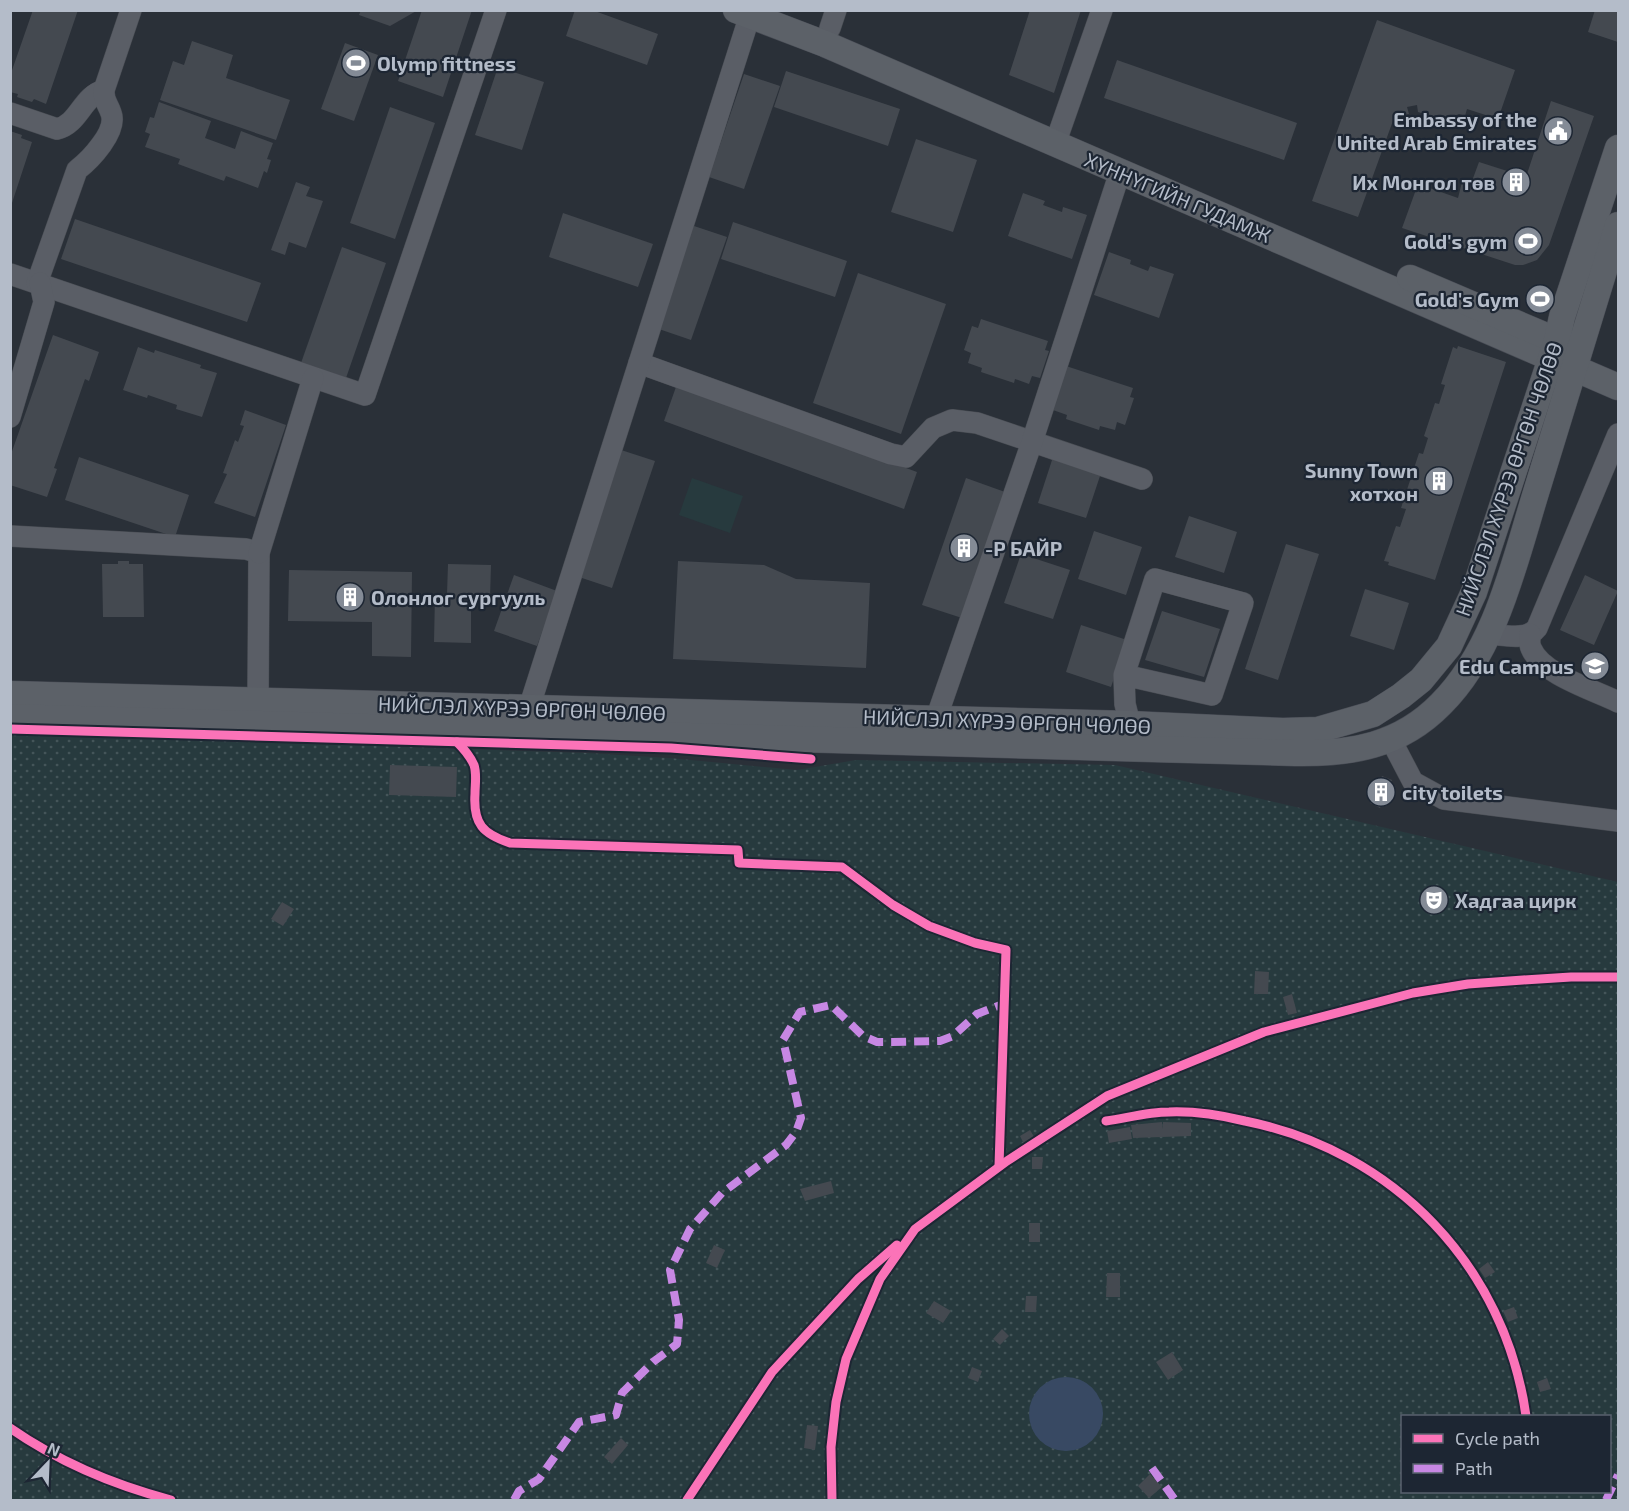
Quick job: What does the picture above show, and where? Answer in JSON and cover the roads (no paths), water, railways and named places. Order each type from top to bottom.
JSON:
[{"type":"main road","name":"ХҮННҮГИЙН ГУДАМЖ","points":[[783,10],[833,20],[1058,137],[1120,172],[1554,349]]},
{"type":"main road","name":"ХҮННҮГИЙН ГУДАМЖ","points":[[743,13],[1058,137],[1554,349],[1578,360],[1618,387]]},
{"type":"main road","name":"НИЙСЛЭЛ ХҮРЭЭ ӨРГӨН ЧӨЛӨӨ","points":[[10,694],[258,700],[292,714],[920,726],[1130,724],[1283,731],[1318,730],[1373,714],[1421,680],[1449,646],[1474,592],[1618,148]]},
{"type":"main road","name":"НИЙСЛЭЛ ХҮРЭЭ ӨРГӨН ЧӨЛӨӨ","points":[[10,717],[292,714],[529,708],[920,726],[1331,754],[1358,750],[1390,738],[1415,725],[1440,705],[1462,680],[1482,650],[1502,599],[1618,225]]},
{"type":"main road","name":"ХҮННҮГИЙН ГУДАМЖ","points":[[1578,360],[1618,368]]},
{"type":"street","points":[[10,417],[44,302],[38,283],[77,170],[91,159],[107,134],[112,113],[105,100],[104,90],[131,10]]},
{"type":"street","points":[[10,274],[365,396],[496,10]]},
{"type":"street","points":[[1058,137],[1102,10]]},
{"type":"street","points":[[529,708],[639,363],[743,13]]},
{"type":"street","points":[[10,113],[57,129],[62,128],[78,114],[90,97],[104,90]]},
{"type":"street","points":[[920,726],[1032,442],[1120,172]]},
{"type":"street","points":[[639,363],[891,454],[906,457],[933,428],[952,420],[976,423],[1142,479]]},
{"type":"street","points":[[258,700],[259,553],[313,378]]},
{"type":"street","points":[[1488,634],[1530,634],[1537,628],[1618,434]]},
{"type":"street","points":[[10,536],[246,549],[259,553]]},
{"type":"street","points":[[1124,675],[1212,695],[1243,603],[1155,579],[1124,675],[1125,704],[1130,724]]},
{"type":"street","points":[[1530,634],[1530,645],[1534,654],[1549,670],[1618,702]]},
{"type":"street","points":[[1390,738],[1413,782],[1444,799],[1618,821]]},
{"type":"water","points":[[1059,1377],[1073,1377],[1087,1383],[1097,1393],[1103,1407],[1101,1428],[1087,1445],[1073,1451],[1059,1451],[1045,1445],[1035,1435],[1029,1421],[1029,1407],[1035,1393],[1045,1383]]},
{"type":"place","name":"Olymp fittness","points":[[356,63]]},
{"type":"place","name":"Embassy of the United Arab Emirates","points":[[1558,131]]},
{"type":"place","name":"Их Монгол төв","points":[[1516,182]]},
{"type":"place","name":"Gold's gym","points":[[1528,241]]},
{"type":"place","name":"Gold's Gym","points":[[1540,299]]},
{"type":"place","name":"Sunny Town хотхон","points":[[1439,481]]},
{"type":"place","name":"-Р БАЙР","points":[[964,548]]},
{"type":"place","name":"Олонлог сургууль","points":[[350,597]]},
{"type":"place","name":"Edu Campus","points":[[1595,666]]},
{"type":"place","name":"city toilets","points":[[1381,792]]},
{"type":"place","name":"Хадгаа цирк","points":[[1434,900]]}]
